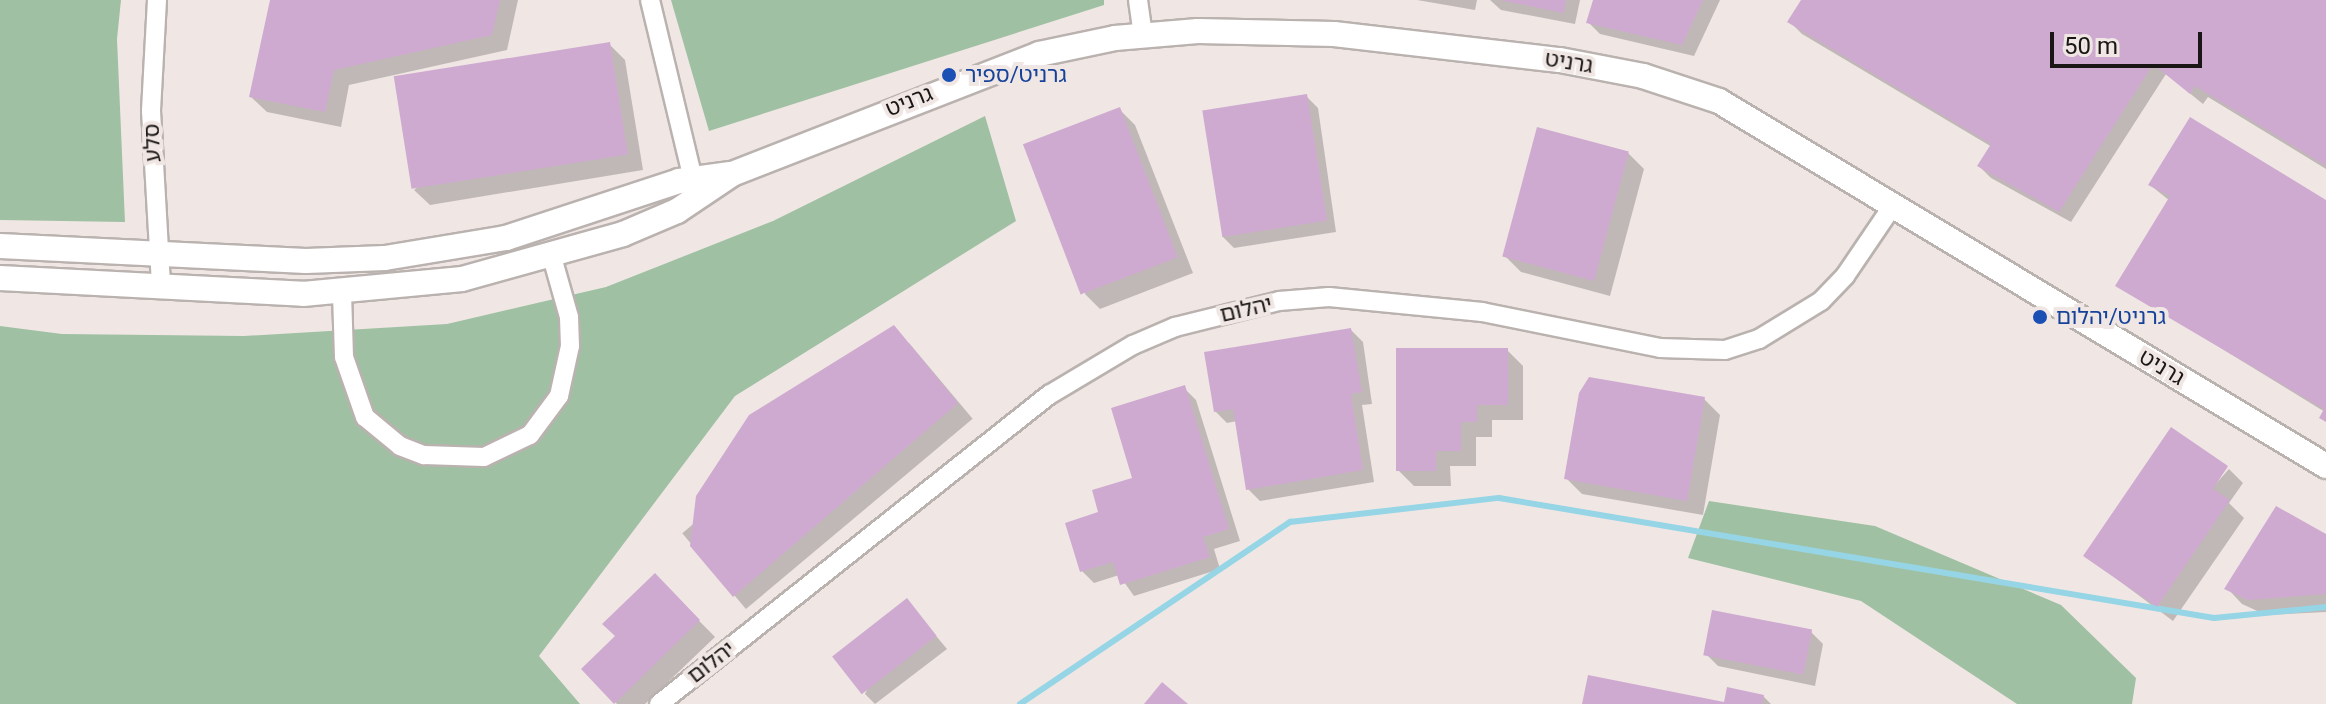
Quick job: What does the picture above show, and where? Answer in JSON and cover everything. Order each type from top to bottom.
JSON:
[{"type":"street","name":"סלע","points":[[157,0],[151,111],[161,287]]},
{"type":"street","points":[[650,0],[695,188]]},
{"type":"street","points":[[1138,0],[1143,35]]},
{"type":"street","name":"גרניט","points":[[695,188],[1003,64],[1143,35],[1242,30],[1334,34],[1560,60],[1633,74],[1736,109],[2326,466]]},
{"type":"street","points":[[0,246],[319,261],[425,253],[547,228],[695,188]]},
{"type":"street","points":[[0,278],[342,293],[462,279],[552,257],[661,219],[695,188]]},
{"type":"street","name":"יהלום","points":[[659,704],[1049,395],[1122,351],[1175,327],[1279,301],[1329,297],[1482,312],[1660,348],[1725,350],[1759,339],[1821,301],[1845,276],[1894,204]]},
{"type":"street","points":[[342,293],[344,357],[365,417],[400,446],[424,455],[484,457],[530,435],[559,396],[570,346],[569,317],[552,257]]},
{"type":"green space","points":[[0,0],[121,0],[117,39],[125,222],[0,220]]},
{"type":"green space","points":[[671,0],[1104,0],[1104,5],[709,131]]},
{"type":"green space","points":[[985,116],[1016,221],[735,396],[539,656],[580,704],[0,704],[0,326],[62,334],[244,336],[447,324],[606,287],[773,221]]},
{"type":"green space","points":[[1709,501],[1875,526],[2061,605],[2136,678],[2132,704],[2017,704],[1861,601],[1688,558]]},
{"type":"building","points":[[270,0],[500,0],[492,35],[334,70],[325,112],[249,97]]},
{"type":"building","points":[[1500,0],[1566,0],[1564,13]]},
{"type":"building","points":[[1593,0],[1703,0],[1682,45],[1586,23]]},
{"type":"building","points":[[1801,0],[2326,0],[2326,166],[2195,86],[2190,94],[2153,64],[2059,212],[1977,166],[1991,144],[1787,22]]},
{"type":"building","points":[[610,42],[628,155],[412,189],[394,76]]},
{"type":"building","points":[[1307,94],[1327,220],[1222,237],[1202,111]]},
{"type":"building","points":[[1120,107],[1178,257],[1081,295],[1023,144]]},
{"type":"building","points":[[2190,117],[2326,200],[2326,422],[2319,418],[2324,409],[2115,286],[2170,196],[2148,185]]},
{"type":"building","points":[[1537,127],[1629,152],[1594,281],[1502,256]]},
{"type":"building","points":[[894,325],[958,403],[733,597],[690,546],[696,496],[749,415]]},
{"type":"building","points":[[1351,328],[1362,392],[1351,394],[1363,470],[1246,490],[1233,409],[1214,412],[1204,352]]},
{"type":"building","points":[[1396,348],[1508,348],[1508,405],[1477,405],[1477,422],[1461,422],[1461,451],[1436,451],[1436,471],[1396,471]]},
{"type":"building","points":[[1589,377],[1705,397],[1687,501],[1564,479],[1579,393]]},
{"type":"building","points":[[1185,385],[1229,529],[1203,537],[1210,557],[1120,585],[1113,562],[1080,572],[1065,523],[1098,512],[1092,490],[1132,478],[1111,408]]},
{"type":"building","points":[[2171,427],[2228,466],[2213,489],[2230,500],[2157,607],[2083,556]]},
{"type":"building","points":[[2276,506],[2326,534],[2326,594],[2248,600],[2224,589]]},
{"type":"building","points":[[655,573],[700,620],[614,704],[581,669],[615,636],[602,624]]},
{"type":"building","points":[[907,598],[937,636],[862,694],[832,656]]},
{"type":"building","points":[[1712,610],[1812,629],[1803,675],[1703,655]]},
{"type":"building","points":[[1588,675],[1724,702],[1727,687],[1764,695],[1762,704],[1582,704]]},
{"type":"building","points":[[1162,682],[1188,704],[1144,704]]},
{"type":"waterway","points":[[1020,704],[1290,522],[1499,498],[2214,618],[2326,607]]},
{"type":"place","name":"גרניט/ספיר","points":[[949,75]]},
{"type":"place","name":"גרניט/יהלום","points":[[2040,317]]}]
